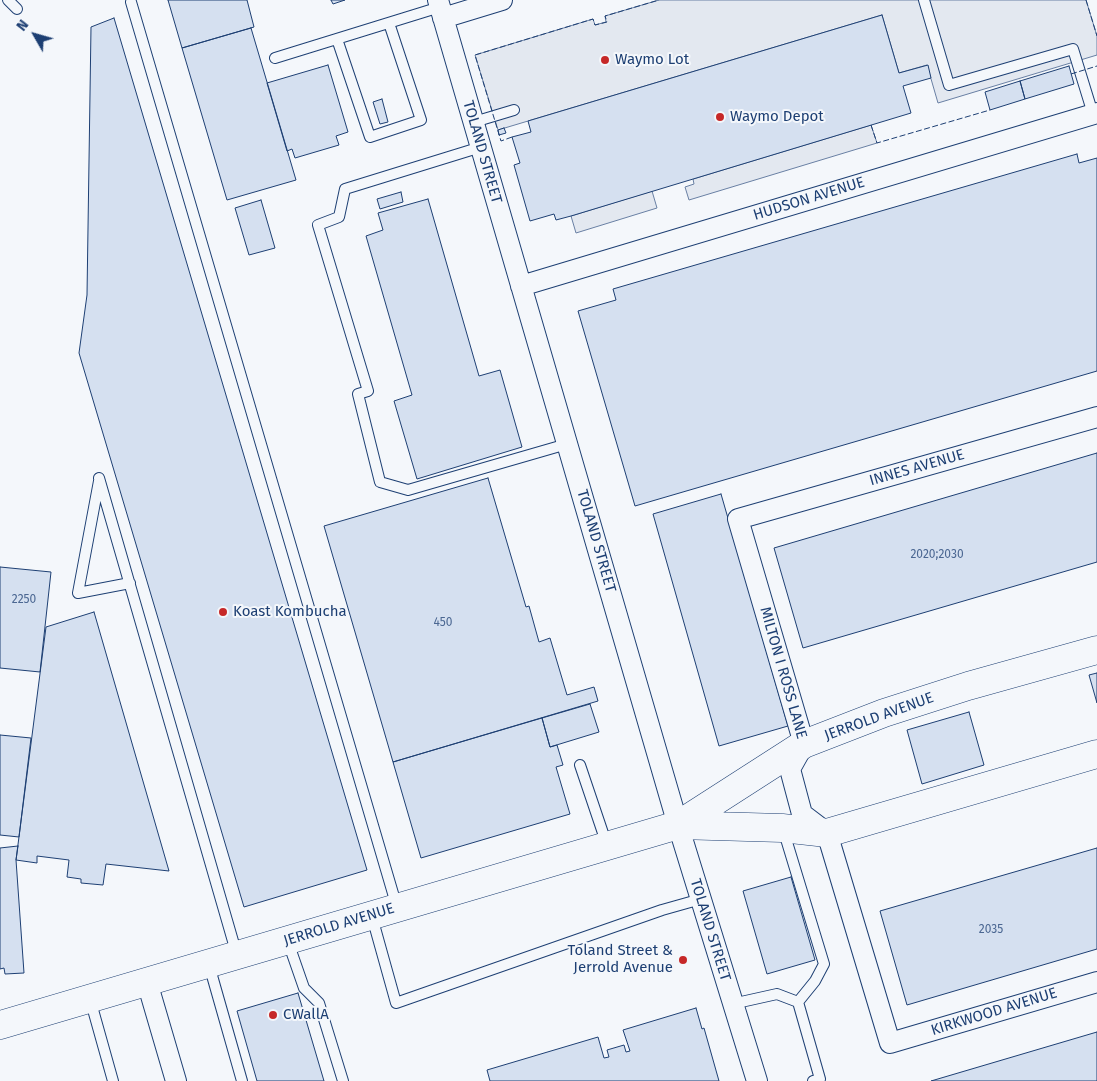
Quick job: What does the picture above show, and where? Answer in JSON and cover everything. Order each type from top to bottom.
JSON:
[{"type":"street","points":[[440,8],[502,0]]},
{"type":"street","name":"TOLAND STREET","points":[[440,8],[678,825],[757,1081]]},
{"type":"street","name":"HUDSON AVENUE","points":[[521,286],[1095,113]]},
{"type":"street","name":"INNES AVENUE","points":[[738,519],[1097,417]]},
{"type":"street","name":"MILTON I ROSS LANE","points":[[738,519],[804,744],[790,769],[802,814],[827,833]]},
{"type":"street","name":"JERROLD AVENUE","points":[[0,1025],[678,825],[804,744],[903,707],[968,686],[1097,650]]},
{"type":"street","name":"JERROLD AVENUE","points":[[678,825],[782,828],[827,833],[1097,754]]},
{"type":"street","name":"KIRKWOOD AVENUE","points":[[827,833],[890,1044],[1097,982]]},
{"type":"street","points":[[147,982],[176,1081]]},
{"type":"lane","points":[[8,0],[17,9]]},
{"type":"lane","points":[[924,0],[949,86],[1073,50],[1095,113]]},
{"type":"lane","points":[[131,2],[398,908]]},
{"type":"lane","points":[[275,58],[440,8]]},
{"type":"lane","points":[[337,39],[370,137],[421,120],[389,23]]},
{"type":"lane","points":[[474,122],[514,110]]},
{"type":"lane","points":[[481,147],[345,189],[339,217],[318,225],[368,391],[358,394],[380,482],[408,490],[567,444]]},
{"type":"lane","points":[[130,583],[78,593],[99,478],[130,583],[237,956]]},
{"type":"lane","points":[[580,765],[607,846]]},
{"type":"lane","points":[[782,828],[824,964],[815,981],[798,1002]]},
{"type":"lane","points":[[371,916],[396,1003],[653,913],[701,899]]},
{"type":"lane","points":[[288,940],[304,988],[319,1003],[343,1081]]},
{"type":"lane","points":[[208,964],[242,1081]]},
{"type":"lane","points":[[732,1004],[777,994],[798,1002]]},
{"type":"lane","points":[[90,998],[114,1081]]},
{"type":"lane","points":[[798,1002],[820,1079],[813,1081]]},
{"type":"shaded area","name":"Waymo Lot","points":[[659,0],[1086,0],[1097,36],[1097,55],[938,103],[927,65],[899,73],[882,15],[498,130],[475,55],[593,19],[595,25],[606,22],[605,16]]},
{"type":"shaded area","points":[[871,125],[877,143],[689,200],[685,187],[694,184],[693,179]]},
{"type":"shaded area","points":[[652,191],[657,208],[576,233],[571,216]]},
{"type":"building","points":[[168,0],[247,0],[254,27],[182,48]]},
{"type":"building","points":[[331,0],[345,0],[333,4]]},
{"type":"building","name":"Waymo Depot","points":[[882,15],[899,73],[928,65],[931,78],[903,86],[911,113],[571,216],[556,220],[554,214],[530,221],[514,165],[520,163],[512,137],[531,132],[528,121]]},
{"type":"building","name":"Koast Kombucha","points":[[114,18],[367,870],[244,907],[79,353],[87,295],[91,27]]},
{"type":"building","points":[[251,28],[296,180],[227,200],[182,48]]},
{"type":"building","points":[[328,65],[348,132],[336,136],[339,145],[295,158],[292,149],[287,151],[267,83]]},
{"type":"building","points":[[1069,66],[1074,84],[1025,99],[1020,81]]},
{"type":"building","points":[[1020,81],[1025,99],[990,110],[985,92]]},
{"type":"building","points":[[382,99],[388,122],[380,124],[373,102]]},
{"type":"building","points":[[504,128],[506,133],[499,135],[498,130]]},
{"type":"building","points":[[1077,154],[1079,163],[1097,158],[1097,371],[635,506],[578,311],[616,300],[613,289]]},
{"type":"building","points":[[401,192],[403,202],[380,209],[377,199]]},
{"type":"building","points":[[428,199],[479,376],[500,370],[522,447],[417,479],[394,401],[412,395],[366,236],[383,230],[378,213]]},
{"type":"building","points":[[261,200],[275,248],[249,255],[235,208]]},
{"type":"building","points":[[1097,453],[1097,562],[803,648],[774,548]]},
{"type":"building","points":[[488,478],[526,607],[529,606],[539,642],[550,638],[567,695],[594,687],[598,701],[393,762],[324,526]]},
{"type":"building","points":[[721,494],[788,726],[719,746],[653,514]]},
{"type":"building","points":[[0,567],[51,572],[40,672],[0,668]]},
{"type":"building","points":[[94,612],[169,871],[106,864],[103,885],[81,883],[81,879],[67,877],[69,860],[37,856],[37,863],[16,860],[46,627]]},
{"type":"building","points":[[1097,673],[1097,703],[1089,675]]},
{"type":"building","points":[[590,704],[599,732],[550,747],[542,718]]},
{"type":"building","points":[[969,712],[984,765],[922,784],[907,730]]},
{"type":"building","points":[[542,718],[550,747],[557,745],[563,765],[556,767],[570,814],[421,858],[393,762]]},
{"type":"building","points":[[0,735],[31,738],[19,837],[0,835]]},
{"type":"building","points":[[18,846],[16,860],[24,973],[5,974],[4,968],[0,969],[0,848]]},
{"type":"building","points":[[1097,848],[1097,949],[907,1005],[880,911]]},
{"type":"building","points":[[791,877],[815,960],[767,974],[743,891]]},
{"type":"building","points":[[298,993],[324,1081],[257,1081],[237,1011]]},
{"type":"building","points":[[696,1008],[702,1029],[704,1028],[719,1081],[490,1081],[487,1070],[598,1037],[604,1058],[609,1057],[607,1050],[624,1045],[626,1052],[630,1051],[623,1030]]},
{"type":"building","points":[[1097,1032],[1097,1081],[931,1081]]},
{"type":"fence","points":[[512,137],[501,141],[475,55],[593,19],[595,25],[607,22],[605,16],[659,0]]},
{"type":"fence","points":[[1086,0],[1097,36]]},
{"type":"fence","points":[[1071,74],[1097,66]]},
{"type":"fence","points":[[871,125],[877,143],[990,110]]},
{"type":"place","name":"Waymo Lot","points":[[605,60]]},
{"type":"place","name":"Waymo Depot","points":[[720,117]]},
{"type":"place","name":"Koast Kombucha","points":[[223,612]]},
{"type":"place","name":"Toland Street & Jerrold Avenue","points":[[683,960]]},
{"type":"place","name":"CWallA","points":[[273,1015]]}]
